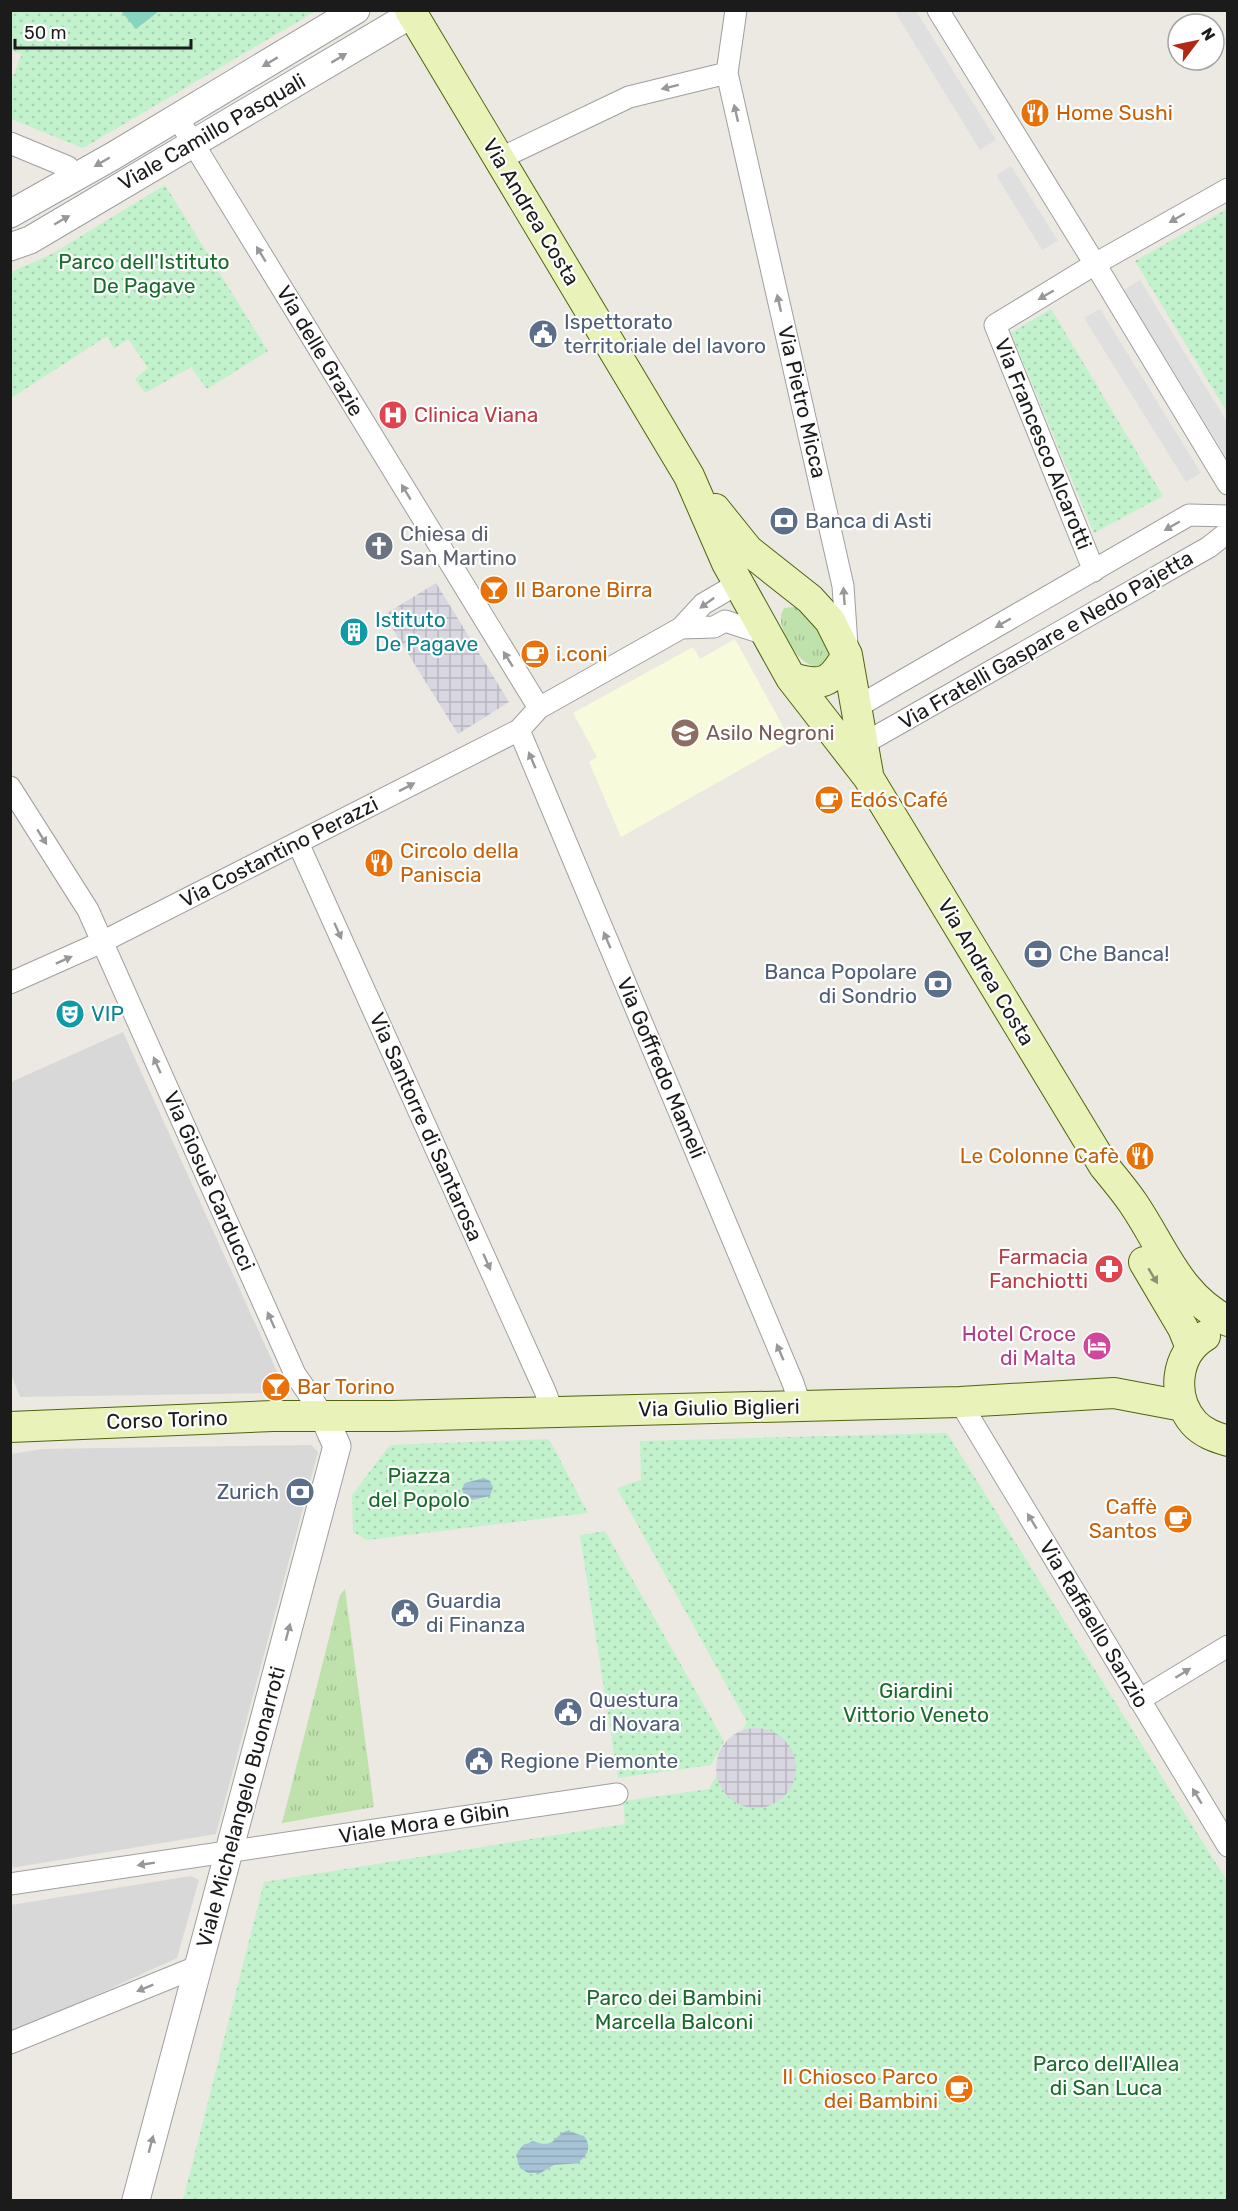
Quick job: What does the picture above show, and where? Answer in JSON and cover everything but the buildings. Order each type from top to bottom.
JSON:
[{"type":"main road","name":"Via Andrea Costa","points":[[411,12],[688,476],[727,563],[791,678],[868,777],[1104,1166],[1133,1203],[1179,1281],[1209,1312],[1227,1321]]},
{"type":"main road","name":"Via Andrea Costa","points":[[688,476],[748,550],[820,609],[830,621],[847,655],[868,777]]},
{"type":"main road","points":[[739,583],[748,578],[788,583],[769,609],[765,629]]},
{"type":"main road","points":[[791,678],[811,684],[828,680],[837,673],[847,655]]},
{"type":"main road","name":"Via Andrea Costa","points":[[1104,1166],[1116,1214],[1177,1318],[1187,1355]]},
{"type":"main road","name":"Via Giulio Biglieri","points":[[1114,1393],[1146,1382],[1187,1355],[1202,1338],[1227,1327]]},
{"type":"main road","points":[[1187,1355],[1179,1376],[1179,1391],[1183,1406],[1195,1424],[1210,1435],[1227,1440]]},
{"type":"main road","name":"Via Giulio Biglieri","points":[[323,1415],[393,1416],[801,1407],[960,1402],[1114,1393],[1183,1406]]},
{"type":"main road","name":"Corso Torino","points":[[10,1427],[323,1415]]},
{"type":"street","name":"Viale Camillo Pasquali","points":[[10,214],[75,178],[356,10]]},
{"type":"street","name":"Via Pietro Micca","points":[[736,10],[727,73],[843,586],[847,655]]},
{"type":"street","points":[[938,10],[1095,264],[1227,484]]},
{"type":"street","name":"Viale Camillo Pasquali","points":[[10,247],[30,240],[411,12]]},
{"type":"street","points":[[499,159],[629,98],[727,73]]},
{"type":"street","name":"Via delle Grazie","points":[[177,117],[539,708]]},
{"type":"street","points":[[10,143],[68,167],[75,178]]},
{"type":"street","points":[[1095,264],[1227,189]]},
{"type":"street","name":"Via Francesco Alcarotti","points":[[1094,571],[995,325],[1095,264]]},
{"type":"street","name":"Via Fratelli Gaspare e Nedo Pajetta","points":[[857,707],[1190,515],[1227,516]]},
{"type":"street","name":"Via Fratelli Gaspare e Nedo Pajetta","points":[[863,744],[1209,547],[1227,532]]},
{"type":"street","points":[[681,628],[703,604],[739,583]]},
{"type":"street","points":[[681,628],[714,627],[725,621],[765,629]]},
{"type":"street","name":"Via Costantino Perazzi","points":[[10,983],[102,942],[519,730],[539,708],[681,628]]},
{"type":"street","name":"Via Goffredo Mameli","points":[[519,730],[789,1372],[801,1407]]},
{"type":"street","name":"Via Giosuè Carducci","points":[[10,787],[88,910],[295,1374],[323,1415]]},
{"type":"street","name":"Via Santorre di Santarosa","points":[[298,843],[553,1413]]},
{"type":"street","name":"Via Raffaello Sanzio","points":[[960,1402],[1227,1846]]},
{"type":"street","name":"Viale Michelangelo Buonarroti","points":[[136,2200],[231,1851],[337,1446],[323,1415]]},
{"type":"street","points":[[1140,1700],[1227,1646]]},
{"type":"street","name":"Viale Mora e Gibin","points":[[10,1884],[617,1794]]},
{"type":"street","points":[[10,2043],[199,1966]]},
{"type":"shaded area","points":[[916,11],[996,140],[980,150],[895,12]]},
{"type":"shaded area","points":[[1011,166],[1058,241],[1042,250],[996,175]]},
{"type":"shaded area","points":[[1140,280],[1227,422],[1227,458],[1124,290]]},
{"type":"shaded area","points":[[1100,309],[1201,473],[1186,482],[1084,318]]},
{"type":"shaded area","points":[[436,583],[509,702],[458,734],[384,615]]},
{"type":"shaded area","name":"Asilo Negroni","points":[[735,639],[791,741],[621,837],[589,762],[597,757],[573,713],[693,647],[700,659]]},
{"type":"shaded area","points":[[123,1032],[284,1387],[277,1393],[20,1397],[11,1374],[11,1082]]},
{"type":"shaded area","points":[[311,1445],[318,1452],[216,1834],[11,1868],[11,1454],[41,1449]]},
{"type":"shaded area","points":[[748,1728],[764,1728],[778,1735],[789,1746],[796,1760],[793,1783],[778,1801],[764,1808],[748,1808],[734,1801],[723,1790],[716,1776],[716,1760],[723,1746],[734,1735]]},
{"type":"shaded area","points":[[191,1876],[199,1880],[177,1958],[11,2034],[11,1905]]},
{"type":"green space","points":[[10,11],[316,11],[83,148],[11,119],[11,81],[22,54],[11,50]]},
{"type":"green space","points":[[121,11],[159,11],[136,29]]},
{"type":"green space","name":"Parco dell'Istituto De Pagave","points":[[165,185],[268,351],[207,389],[191,367],[145,393],[135,379],[148,368],[128,339],[114,349],[107,336],[11,398],[11,272],[50,255]]},
{"type":"green space","points":[[1227,209],[1227,412],[1135,261]]},
{"type":"green space","points":[[1051,309],[1163,496],[1094,533],[1011,333]]},
{"type":"green space","points":[[795,607],[806,612],[832,651],[825,662],[817,666],[808,664],[800,657],[786,637],[781,615],[784,608]]},
{"type":"green space","points":[[947,1433],[1227,1881],[1227,2200],[183,2200],[264,1882],[625,1824],[623,1801],[709,1789],[747,1722],[617,1488],[641,1480],[640,1441]]},
{"type":"green space","name":"Piazza del Popolo","points":[[549,1439],[588,1513],[367,1540],[353,1532],[352,1495],[390,1445]]},
{"type":"green space","points":[[605,1531],[724,1741],[711,1765],[618,1778],[580,1535]]},
{"type":"green space","points":[[345,1589],[374,1807],[282,1823],[340,1595]]},
{"type":"water","points":[[484,1478],[490,1481],[493,1487],[490,1496],[472,1500],[464,1495],[462,1489],[465,1483]]},
{"type":"water","points":[[569,2130],[584,2136],[588,2143],[587,2152],[580,2163],[554,2165],[537,2175],[520,2168],[516,2155],[522,2146],[533,2141],[550,2143]]},
{"type":"place","name":"Home Sushi","points":[[1035,113]]},
{"type":"place","name":"Ispettorato territoriale del lavoro","points":[[543,334]]},
{"type":"place","name":"Clinica Viana","points":[[393,415]]},
{"type":"place","name":"Banca di Asti","points":[[784,521]]},
{"type":"place","name":"Chiesa di San Martino","points":[[379,546]]},
{"type":"place","name":"Il Barone Birra","points":[[494,590]]},
{"type":"place","name":"Istituto De Pagave","points":[[354,632]]},
{"type":"place","name":"i.coni","points":[[535,654]]},
{"type":"place","name":"Asilo Negroni","points":[[685,733]]},
{"type":"place","name":"Edós Café","points":[[829,800]]},
{"type":"place","name":"Circolo della Paniscia","points":[[379,863]]},
{"type":"place","name":"Che Banca!","points":[[1038,954]]},
{"type":"place","name":"Banca Popolare di Sondrio","points":[[938,984]]},
{"type":"place","name":"VIP","points":[[70,1014]]},
{"type":"place","name":"Le Colonne Cafè","points":[[1140,1156]]},
{"type":"place","name":"Farmacia Fanchiotti","points":[[1109,1269]]},
{"type":"place","name":"Hotel Croce di Malta","points":[[1097,1346]]},
{"type":"place","name":"Bar Torino","points":[[276,1387]]},
{"type":"place","name":"Zurich","points":[[300,1492]]},
{"type":"place","name":"Caffè Santos","points":[[1178,1519]]},
{"type":"place","name":"Guardia di Finanza","points":[[405,1613]]},
{"type":"place","name":"Questura di Novara","points":[[568,1712]]},
{"type":"place","name":"Regione Piemonte","points":[[479,1761]]},
{"type":"place","name":"Il Chiosco Parco dei Bambini","points":[[959,2089]]},
{"type":"park label","name":"Giardini Vittorio Veneto","points":[[916,1703]]},
{"type":"park label","name":"Parco dei Bambini Marcella Balconi","points":[[674,2010]]},
{"type":"park label","name":"Parco dell'Allea di San Luca","points":[[1106,2076]]}]
